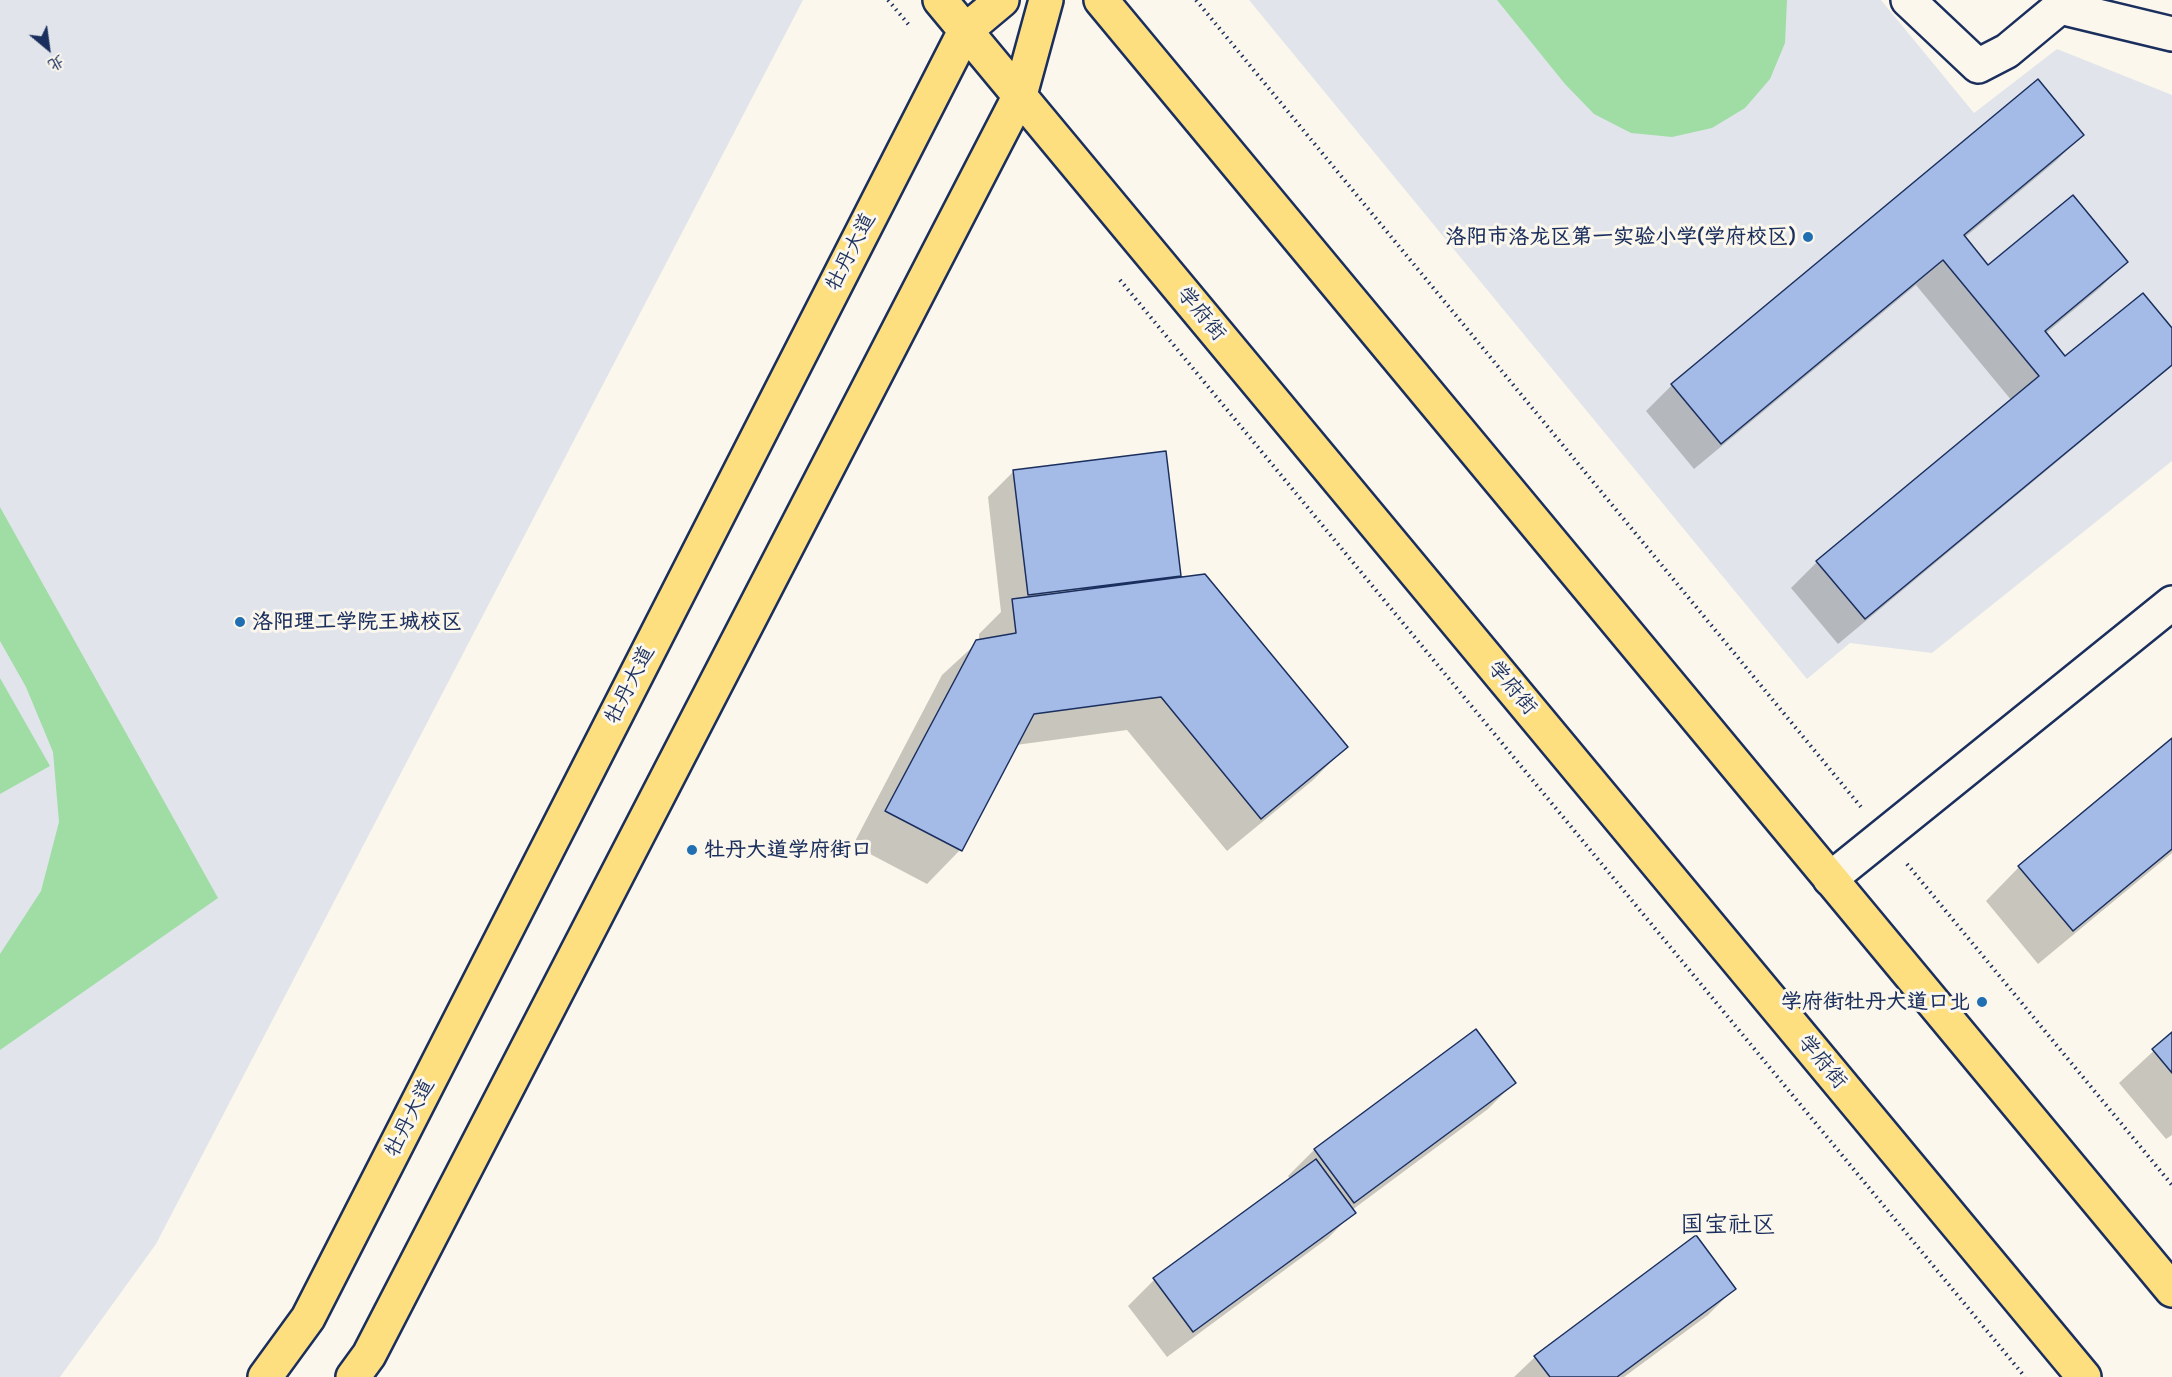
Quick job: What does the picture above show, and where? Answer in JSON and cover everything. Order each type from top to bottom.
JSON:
[{"type":"main road","name":"学府街","points":[[940,0],[2084,1377]]},
{"type":"main road","name":"牡丹大道","points":[[265,1377],[308,1317],[964,31],[1002,0]]},
{"type":"main road","points":[[353,1377],[375,1345],[1020,95],[1046,0]]},
{"type":"main road","points":[[1101,0],[2172,1290]]},
{"type":"lane","points":[[1908,0],[1978,66],[2007,51],[2060,7],[2172,34]]},
{"type":"lane","points":[[1830,879],[2172,603]]},
{"type":"path","points":[[888,0],[945,69]]},
{"type":"path","points":[[1196,0],[2172,1185]]},
{"type":"path","points":[[1113,272],[2025,1377]]},
{"type":"shaded area","name":"洛阳理工学院王城校区","points":[[0,0],[803,0],[156,1244],[60,1377],[0,1377]]},
{"type":"shaded area","name":"洛阳市洛龙区第一实验小学(学府校区)","points":[[1249,0],[1881,0],[1974,113],[2057,49],[2172,95],[2172,461],[1932,653],[1850,643],[1807,679]]},
{"type":"green space","points":[[1497,0],[1787,0],[1785,43],[1770,79],[1745,108],[1712,128],[1672,137],[1631,133],[1594,114],[1565,84]]},
{"type":"green space","points":[[0,507],[218,898],[0,1050],[0,954],[41,891],[59,822],[53,752],[26,687],[0,641]]},
{"type":"green space","points":[[0,678],[50,766],[0,794]]},
{"type":"building","points":[[2038,79],[2084,135],[1964,235],[1988,265],[2073,195],[2128,262],[2045,331],[2065,356],[2143,293],[2172,328],[2172,365],[1865,619],[1816,561],[2039,376],[1943,260],[1721,444],[1671,384]]},
{"type":"building","points":[[1166,451],[1181,576],[1028,595],[1013,470]]},
{"type":"building","points":[[1205,574],[1348,747],[1261,819],[1161,697],[1034,714],[962,851],[885,811],[976,640],[1016,633],[1012,599]]},
{"type":"building","points":[[2172,738],[2172,849],[2073,931],[2018,866]]},
{"type":"building","points":[[1476,1029],[1516,1083],[1354,1203],[1314,1149]]},
{"type":"building","points":[[2172,1032],[2172,1073],[2152,1049]]},
{"type":"building","points":[[1316,1159],[1356,1213],[1193,1332],[1153,1278]]},
{"type":"building","points":[[1696,1235],[1736,1289],[1617,1377],[1550,1377],[1534,1356]]},
{"type":"place","name":"洛阳市洛龙区第一实验小学(学府校区)","points":[[1808,237]]},
{"type":"place","name":"洛阳理工学院王城校区","points":[[240,622]]},
{"type":"place","name":"牡丹大道学府街口","points":[[692,850]]},
{"type":"place","name":"学府街牡丹大道口北","points":[[1982,1002]]},
{"type":"district","name":"国宝社区","points":[[1728,1226]]}]
